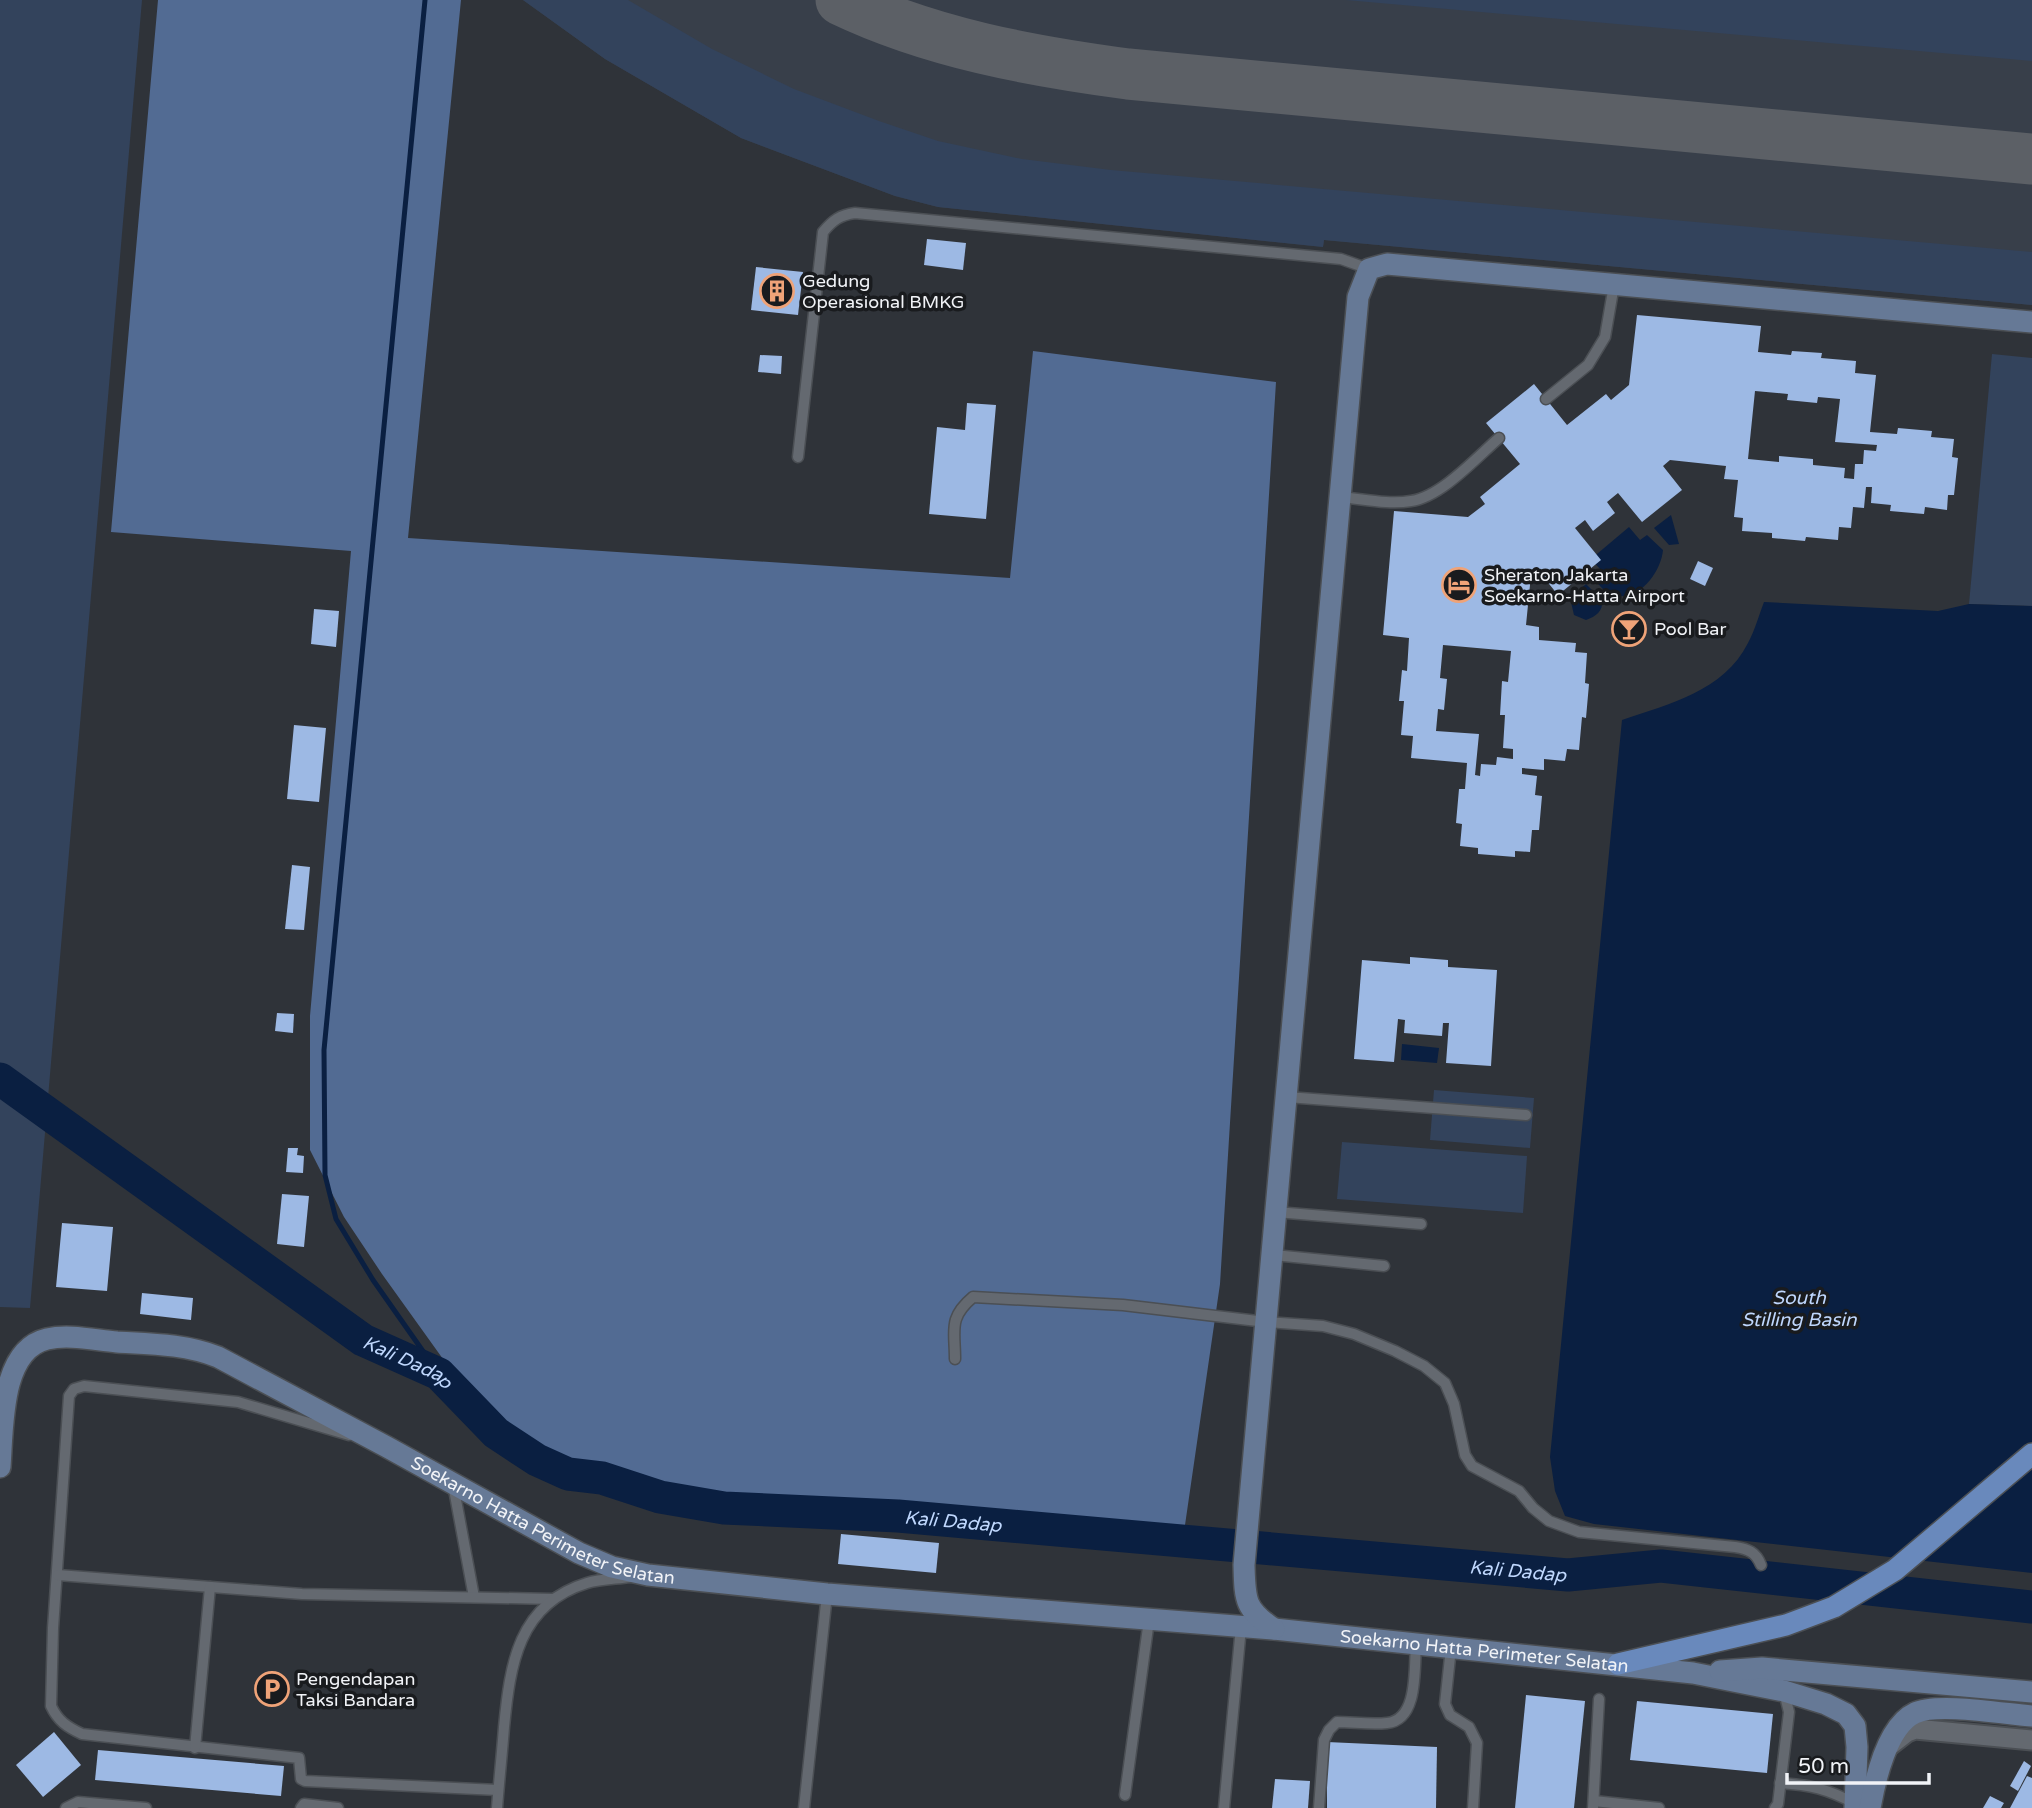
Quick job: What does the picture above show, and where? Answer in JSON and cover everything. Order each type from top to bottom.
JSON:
[{"type":"main road","points":[[1274,1629],[1249,1610],[1244,1595],[1244,1565],[1358,297],[1369,270],[1387,264],[2032,323]]},
{"type":"main road","name":"Soekarno Hatta Perimeter Selatan","points":[[0,1467],[6,1395],[17,1362],[35,1343],[66,1338],[195,1349],[218,1357],[590,1559],[612,1567],[648,1575],[827,1594],[1274,1629],[1693,1673],[1784,1691],[1826,1703],[1846,1714],[1855,1726],[1860,1806]]},
{"type":"main road","points":[[1618,1664],[1786,1625],[1834,1607],[1895,1570],[2032,1454]]},
{"type":"main road","name":"Soekarno Hatta Perimeter Selatan","points":[[1693,1673],[1762,1668],[2032,1692]]},
{"type":"main road","points":[[1860,1806],[1875,1785],[1888,1747],[1902,1722],[1915,1713],[1932,1708],[2032,1716]]},
{"type":"street","points":[[1888,1747],[1915,1729],[2032,1740]]},
{"type":"lane","points":[[798,457],[824,232],[831,222],[841,215],[855,213],[1341,259],[1369,270]]},
{"type":"lane","points":[[1546,399],[1587,365],[1605,337],[1614,285]]},
{"type":"lane","points":[[1340,497],[1412,502],[1426,497],[1439,490],[1499,438]]},
{"type":"lane","points":[[1287,1097],[1526,1115]]},
{"type":"lane","points":[[1275,1212],[1421,1224]]},
{"type":"lane","points":[[1273,1255],[1384,1266]]},
{"type":"lane","points":[[955,1359],[954,1319],[960,1308],[972,1297],[1124,1305],[1323,1326],[1354,1334],[1395,1351],[1424,1366],[1445,1383],[1454,1404],[1465,1455],[1472,1466],[1519,1491],[1533,1508],[1549,1521],[1579,1532],[1735,1546],[1748,1549],[1757,1556],[1761,1565]]},
{"type":"lane","points":[[387,1447],[238,1402],[84,1386],[74,1389],[69,1396],[51,1706],[65,1726],[82,1734],[299,1758],[301,1779],[305,1781],[498,1790]]},
{"type":"lane","points":[[453,1484],[474,1597]]},
{"type":"lane","points":[[58,1575],[302,1594],[553,1599]]},
{"type":"lane","points":[[497,1808],[509,1677],[515,1654],[538,1614],[553,1599],[587,1583],[648,1575]]},
{"type":"lane","points":[[195,1748],[210,1587]]},
{"type":"lane","points":[[804,1808],[827,1594]]},
{"type":"lane","points":[[1125,1795],[1149,1620]]},
{"type":"lane","points":[[1224,1808],[1241,1627]]},
{"type":"lane","points":[[1319,1808],[1324,1740],[1329,1730],[1337,1722],[1388,1723],[1400,1719],[1408,1710],[1411,1700],[1416,1642]]},
{"type":"lane","points":[[1451,1648],[1445,1704],[1450,1715],[1469,1727],[1477,1743],[1473,1808]]},
{"type":"lane","points":[[1775,1808],[1778,1804],[1789,1712],[1784,1691]]},
{"type":"lane","points":[[1599,1699],[1594,1805],[1659,1808]]},
{"type":"lane","points":[[1780,1783],[1811,1785],[1828,1790],[1860,1806]]},
{"type":"lane","points":[[66,1808],[78,1802],[145,1808]]},
{"type":"lane","points":[[300,1808],[304,1804],[338,1808]]},
{"type":"shaded area","points":[[0,0],[142,0],[30,1308],[0,1307]]},
{"type":"shaded area","points":[[158,0],[461,0],[408,538],[1010,578],[1033,351],[1276,382],[1220,1284],[1184,1532],[665,1488],[538,1448],[503,1419],[448,1366],[382,1274],[344,1217],[310,1150],[310,1016],[351,551],[111,532]]},
{"type":"shaded area","points":[[523,0],[1844,0],[2032,11],[2032,305],[1324,240],[1323,247],[938,207],[895,196],[741,138],[605,59]]},
{"type":"shaded area","points":[[523,0],[628,0],[712,49],[794,89],[938,141],[1022,159],[1111,170],[2032,252],[2032,305],[1324,240],[1323,247],[938,207],[895,196],[741,138],[605,59]]},
{"type":"shaded area","points":[[1346,0],[2032,0],[2032,61]]},
{"type":"shaded area","points":[[1992,354],[2032,358],[2032,606],[1969,604]]},
{"type":"shaded area","points":[[1434,1090],[1534,1098],[1530,1148],[1430,1140]]},
{"type":"shaded area","points":[[1342,1142],[1527,1156],[1523,1213],[1337,1199]]},
{"type":"water","points":[[1671,515],[1679,544],[1669,545],[1654,528]]},
{"type":"water","points":[[1629,527],[1640,540],[1647,535],[1663,550],[1661,559],[1652,577],[1638,591],[1620,596],[1610,594],[1593,578],[1600,569],[1591,559]]},
{"type":"water","points":[[1586,584],[1602,600],[1602,604],[1598,613],[1586,620],[1574,615],[1570,598]]},
{"type":"water","name":"South Stilling Basin","points":[[1764,602],[1938,611],[1969,604],[2032,606],[2032,1573],[1594,1524],[1565,1516],[1555,1491],[1550,1457],[1622,720],[1694,694],[1725,673],[1748,643]]},
{"type":"water","points":[[1402,1044],[1439,1048],[1437,1063],[1401,1060]]},
{"type":"building","points":[[927,239],[966,243],[963,270],[924,265]]},
{"type":"building","name":"Gedung Operasional BMKG","points":[[756,267],[803,272],[798,315],[751,310]]},
{"type":"building","name":"Sheraton Jakarta Soekarno-Hatta Airport","points":[[1637,315],[1761,326],[1758,352],[1791,355],[1792,351],[1822,353],[1821,358],[1856,361],[1855,373],[1876,375],[1870,432],[1897,434],[1898,428],[1932,431],[1931,437],[1954,439],[1952,457],[1958,458],[1954,495],[1948,495],[1947,510],[1925,507],[1924,514],[1890,511],[1891,505],[1871,503],[1872,487],[1866,487],[1864,508],[1853,507],[1851,528],[1839,527],[1838,540],[1806,537],[1805,541],[1772,538],[1772,533],[1742,531],[1743,518],[1734,517],[1738,480],[1724,479],[1726,466],[1670,460],[1663,466],[1682,490],[1642,522],[1618,493],[1607,502],[1615,513],[1593,531],[1585,520],[1575,528],[1601,560],[1558,595],[1537,569],[1531,575],[1526,625],[1539,627],[1539,640],[1576,643],[1575,652],[1587,653],[1585,683],[1589,684],[1586,718],[1582,717],[1579,750],[1567,749],[1565,761],[1544,759],[1544,770],[1522,768],[1522,774],[1537,776],[1535,795],[1542,796],[1539,830],[1532,830],[1530,852],[1515,851],[1515,857],[1478,854],[1478,848],[1460,846],[1462,824],[1456,823],[1459,789],[1465,789],[1467,763],[1411,758],[1413,736],[1401,735],[1404,701],[1399,701],[1402,670],[1407,671],[1409,638],[1383,635],[1394,511],[1468,517],[1485,504],[1480,497],[1520,464],[1486,423],[1534,384],[1567,425],[1606,394],[1611,400],[1629,385]],"holes":[[[1755,391],[1788,394],[1787,400],[1817,403],[1818,397],[1840,399],[1835,442],[1877,445],[1876,451],[1864,450],[1863,464],[1855,464],[1854,479],[1844,478],[1845,468],[1813,465],[1813,459],[1779,456],[1779,462],[1748,459]],[[1443,645],[1511,651],[1508,682],[1502,681],[1500,715],[1505,715],[1503,748],[1513,749],[1513,759],[1497,757],[1496,765],[1481,764],[1480,776],[1475,775],[1479,734],[1436,731],[1438,709],[1444,710],[1447,679],[1440,678]]]},
{"type":"building","points":[[760,355],[782,356],[781,374],[758,372]]},
{"type":"building","points":[[967,403],[996,405],[986,519],[929,514],[937,427],[965,430]]},
{"type":"building","points":[[1698,561],[1713,568],[1705,586],[1690,579]]},
{"type":"building","points":[[314,609],[339,611],[336,647],[311,644]]},
{"type":"building","points":[[1641,621],[1641,640],[1617,641],[1617,622]]},
{"type":"building","points":[[294,725],[326,728],[319,802],[287,799]]},
{"type":"building","points":[[292,865],[310,867],[304,930],[285,929]]},
{"type":"building","points":[[1410,957],[1448,960],[1448,967],[1497,970],[1491,1066],[1446,1063],[1449,1023],[1443,1023],[1442,1036],[1404,1033],[1405,1020],[1398,1019],[1394,1062],[1354,1059],[1362,960],[1410,964]]},
{"type":"building","points":[[277,1013],[294,1014],[293,1033],[275,1031]]},
{"type":"building","points":[[288,1148],[298,1148],[297,1155],[304,1156],[303,1173],[286,1172]]},
{"type":"building","points":[[282,1194],[309,1196],[304,1247],[277,1244]]},
{"type":"building","points":[[62,1223],[113,1227],[107,1291],[56,1287]]},
{"type":"building","points":[[142,1293],[193,1298],[191,1320],[140,1314]]},
{"type":"building","points":[[841,1534],[939,1543],[936,1573],[838,1564]]},
{"type":"building","points":[[1526,1695],[1585,1701],[1574,1808],[1515,1808]]},
{"type":"building","points":[[1637,1701],[1773,1714],[1767,1773],[1630,1760]]},
{"type":"building","points":[[54,1732],[81,1765],[43,1797],[16,1765]]},
{"type":"building","points":[[1327,1742],[1437,1747],[1436,1808],[1327,1808]]},
{"type":"building","points":[[98,1750],[284,1766],[281,1796],[95,1780]]},
{"type":"building","points":[[2024,1761],[2031,1766],[2018,1791],[2010,1786]]},
{"type":"building","points":[[2027,1776],[2032,1778],[2032,1808],[2010,1808]]},
{"type":"building","points":[[1275,1779],[1310,1781],[1308,1808],[1272,1808]]},
{"type":"building","points":[[1990,1796],[2004,1803],[2001,1808],[1983,1808]]},
{"type":"waterway","points":[[425,0],[324,1050],[325,1175],[336,1219],[373,1280],[439,1374]]},
{"type":"waterway","name":"Kali Dadap","points":[[0,1079],[363,1340],[439,1374],[496,1433],[537,1460],[568,1474],[602,1478],[660,1497],[724,1508],[898,1516],[1568,1575],[1661,1566],[2032,1607]]},
{"type":"taxiway","points":[[841,0],[875,15],[946,39],[1018,56],[1128,74],[2032,159]]},
{"type":"place","name":"Gedung Operasional BMKG","points":[[777,291]]},
{"type":"place","name":"Sheraton Jakarta Soekarno-Hatta Airport","points":[[1459,585]]},
{"type":"place","name":"Pool Bar","points":[[1629,629]]},
{"type":"place","name":"Pengendapan Taksi Bandara","points":[[272,1689]]}]
